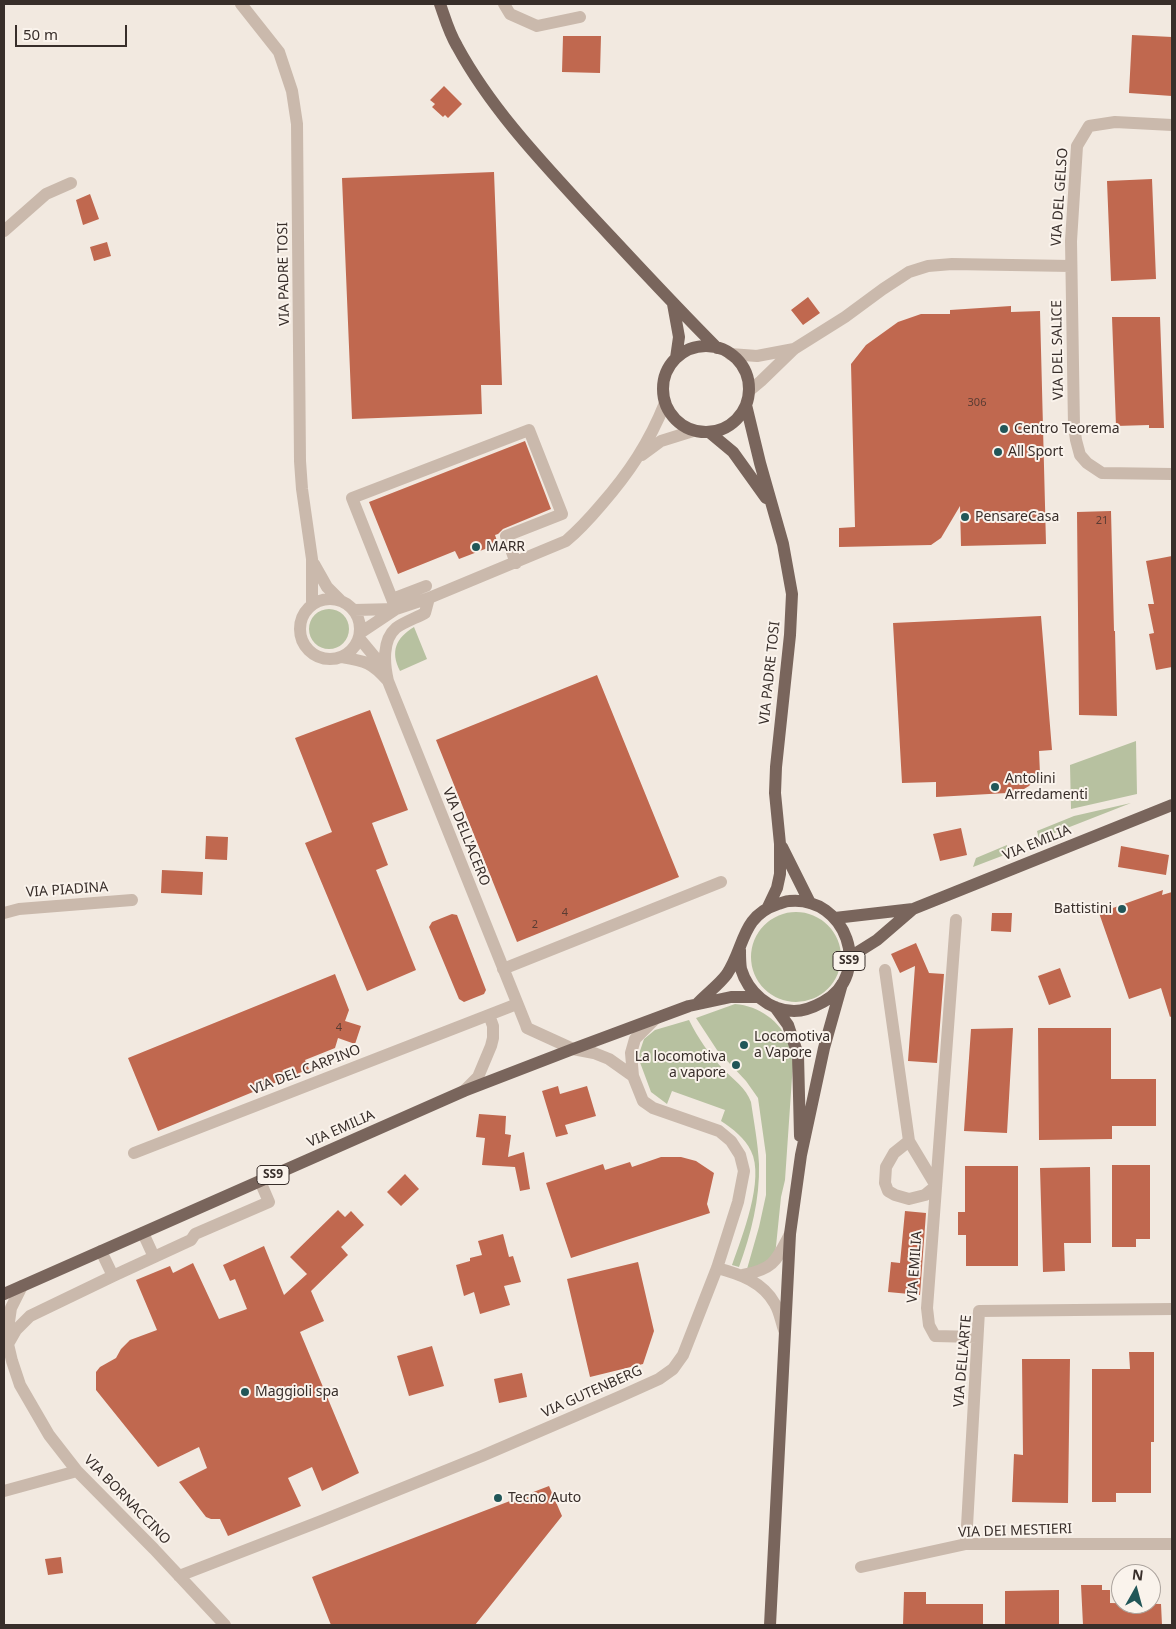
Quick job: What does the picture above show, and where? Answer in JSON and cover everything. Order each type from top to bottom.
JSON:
[{"type":"main road","name":"VIA PADRE TOSI","points":[[440,4],[456,44],[474,76],[498,110],[570,193],[673,304],[717,348]]},
{"type":"main road","name":"VIA PADRE TOSI","points":[[673,304],[679,337],[676,358]]},
{"type":"main road","name":"VIA PADRE TOSI","points":[[702,346],[717,348],[730,354],[740,364],[747,377],[749,391],[746,405],[740,416],[720,430],[709,432],[693,430],[680,424],[671,415],[662,391],[668,368],[676,358],[688,350],[702,346]]},
{"type":"main road","name":"VIA PADRE TOSI","points":[[746,405],[783,544],[792,594],[790,635],[776,767],[775,793],[780,844],[780,874],[777,888],[768,907]]},
{"type":"main road","name":"VIA PADRE TOSI","points":[[709,432],[733,452],[772,508]]},
{"type":"main road","name":"VIA EMILIA","points":[[835,918],[912,909],[1172,804]]},
{"type":"main road","name":"VIA PADRE TOSI","points":[[780,844],[810,903]]},
{"type":"main road","name":"VIA EMILIA","points":[[696,1004],[726,975],[740,950],[743,937],[749,925],[768,907],[789,901],[810,903],[824,909],[835,918],[843,929],[850,957],[848,971],[842,984],[829,999],[813,1008],[794,1011],[775,1007],[759,997],[747,984],[741,967],[740,950]]},
{"type":"main road","name":"VIA EMILIA","points":[[850,957],[877,940],[912,909]]},
{"type":"main road","points":[[770,1625],[790,1234],[801,1155],[824,1048],[842,984]]},
{"type":"main road","name":"VIA EMILIA","points":[[4,1294],[464,1091],[696,1004],[731,996],[759,997]]},
{"type":"main road","points":[[775,1007],[788,1025],[798,1055],[801,1155]]},
{"type":"street","name":"VIA PADRE TOSI","points":[[241,4],[279,52],[292,91],[297,124],[300,461],[312,559],[312,605],[302,617],[300,624],[302,640],[306,647],[318,657],[334,659],[341,657],[355,646],[359,635],[394,604]]},
{"type":"street","points":[[504,4],[510,14],[538,26],[580,17]]},
{"type":"street","name":"VIA DEL GELSO","points":[[1071,266],[1077,146],[1090,126],[1115,122],[1172,126]]},
{"type":"street","points":[[4,231],[46,194],[71,183]]},
{"type":"street","points":[[749,391],[794,349],[845,317],[909,272],[928,266],[952,264],[1071,266]]},
{"type":"street","name":"VIA DEL SALICE","points":[[1071,266],[1074,426],[1080,456],[1102,473],[1172,474]]},
{"type":"street","points":[[730,354],[758,356],[794,349]]},
{"type":"street","name":"VIA PADRE TOSI","points":[[312,559],[327,587],[354,610],[394,604],[516,563],[566,541],[577,532],[612,492],[638,458],[655,428],[665,403]]},
{"type":"street","points":[[394,604],[352,498],[529,430],[562,514],[506,536],[516,563]]},
{"type":"street","name":"VIA PADRE TOSI","points":[[638,458],[661,441],[693,430]]},
{"type":"street","name":"VIA DELL'ACERO","points":[[387,675],[385,651],[390,638],[397,627],[425,613],[427,592]]},
{"type":"street","points":[[312,605],[325,599],[340,600]]},
{"type":"street","points":[[354,610],[358,617],[359,635]]},
{"type":"street","name":"VIA DELL'ACERO","points":[[359,635],[387,675],[527,1028],[573,1049]]},
{"type":"street","name":"VIA DELL'ACERO","points":[[341,657],[370,664],[387,675]]},
{"type":"street","points":[[503,969],[721,882]]},
{"type":"street","name":"VIA PIADINA","points":[[4,913],[19,909],[132,900]]},
{"type":"street","name":"VIA EMILIA","points":[[956,920],[927,1308],[929,1325],[935,1336],[977,1337]]},
{"type":"street","points":[[884,970],[908,1141],[936,1186],[925,1194],[909,1199],[888,1191],[885,1183],[886,1167],[894,1152],[908,1141]]},
{"type":"street","points":[[464,1091],[478,1076],[491,1046],[493,1026],[489,1015],[517,1004]]},
{"type":"street","name":"VIA DEL CARPINO","points":[[134,1153],[489,1015]]},
{"type":"street","name":"VIA GUTENBERG","points":[[179,1576],[482,1456],[659,1379],[673,1369],[683,1355],[717,1268],[738,1202],[744,1171],[740,1155],[731,1141],[719,1131],[653,1108],[643,1101],[633,1076],[631,1053],[635,1039],[655,1019]]},
{"type":"street","points":[[573,1049],[594,1053],[609,1059],[633,1076]]},
{"type":"street","points":[[8,1344],[16,1330],[30,1316],[191,1240],[195,1234],[269,1202],[260,1181]]},
{"type":"street","points":[[142,1233],[154,1257]]},
{"type":"street","points":[[743,1275],[761,1272],[771,1264],[778,1257],[790,1234]]},
{"type":"street","points":[[101,1251],[113,1276]]},
{"type":"street","points":[[717,1268],[743,1275],[767,1292],[776,1306],[784,1330]]},
{"type":"street","name":"VIA BORNACCINO","points":[[22,1286],[11,1308],[8,1344],[20,1385],[49,1435],[77,1470],[225,1625]]},
{"type":"street","name":"VIA DELL'ARTE","points":[[966,1544],[979,1311],[1172,1310]]},
{"type":"street","name":"VIA BORNACCINO","points":[[4,1368],[20,1385]]},
{"type":"street","points":[[4,1491],[77,1470]]},
{"type":"street","name":"VIA DEI MESTIERI","points":[[861,1567],[966,1544],[1172,1544]]},
{"type":"green space","points":[[329,609],[343,615],[349,629],[343,643],[329,649],[315,643],[309,629],[315,615]]},
{"type":"green space","points":[[414,627],[427,659],[400,671],[395,657],[396,646],[399,640]]},
{"type":"green space","points":[[1136,741],[1137,794],[1071,809],[1070,765]]},
{"type":"green space","points":[[1131,803],[1039,839],[1037,831],[1074,816]]},
{"type":"green space","points":[[1007,845],[1007,854],[973,867],[976,858]]},
{"type":"green space","points":[[796,912],[813,916],[828,925],[837,940],[841,957],[837,974],[828,989],[813,998],[796,1002],[779,998],[764,989],[755,974],[751,957],[755,940],[764,925],[779,916]]},
{"type":"green space","points":[[735,1004],[761,1011],[781,1028],[791,1049],[793,1063],[785,1180],[781,1197],[775,1256],[770,1263],[747,1269],[766,1195],[766,1155],[758,1098],[746,1081],[717,1050],[696,1018]]},
{"type":"green space","points":[[689,1020],[708,1052],[743,1088],[751,1102],[757,1141],[759,1177],[751,1229],[739,1267],[732,1265],[746,1224],[754,1192],[755,1163],[751,1151],[742,1138],[721,1121],[725,1110],[672,1091],[667,1104],[651,1092],[638,1057],[644,1039],[655,1030]]},
{"type":"building","points":[[1132,35],[1172,37],[1172,96],[1129,93]]},
{"type":"building","points":[[563,36],[601,36],[600,73],[562,72]]},
{"type":"building","points":[[444,86],[462,104],[448,118],[445,115],[443,117],[432,107],[435,104],[430,100]]},
{"type":"building","points":[[494,172],[502,385],[481,385],[482,414],[352,419],[342,178]]},
{"type":"building","points":[[1152,179],[1156,279],[1111,281],[1107,181]]},
{"type":"building","points":[[90,194],[99,219],[83,225],[76,200]]},
{"type":"building","points":[[107,242],[111,256],[94,261],[90,247]]},
{"type":"building","points":[[808,297],[820,313],[803,325],[791,310]]},
{"type":"building","points":[[1011,306],[1011,312],[1040,311],[1046,544],[961,546],[960,506],[941,538],[931,545],[839,547],[839,528],[855,527],[851,364],[866,345],[898,322],[921,314],[950,314],[950,310]]},
{"type":"building","points":[[1112,317],[1160,317],[1164,428],[1149,428],[1149,425],[1116,426]]},
{"type":"building","points":[[525,441],[551,509],[503,529],[495,535],[498,544],[459,559],[455,551],[398,574],[369,502]]},
{"type":"building","points":[[1111,511],[1117,716],[1079,715],[1077,512]]},
{"type":"building","points":[[1172,556],[1172,667],[1156,670],[1149,634],[1154,633],[1148,604],[1154,604],[1146,561]]},
{"type":"building","points":[[1041,616],[1052,750],[1039,751],[1040,774],[1024,789],[1007,793],[936,797],[936,782],[902,783],[893,623]]},
{"type":"building","points":[[597,675],[679,877],[517,942],[436,740]]},
{"type":"building","points":[[370,710],[408,810],[372,823],[388,865],[376,870],[416,970],[367,991],[305,843],[332,832],[295,738]]},
{"type":"building","points":[[961,828],[967,855],[940,861],[933,834]]},
{"type":"building","points":[[206,836],[228,837],[227,860],[205,859]]},
{"type":"building","points":[[1121,846],[1169,855],[1166,875],[1118,867]]},
{"type":"building","points":[[162,870],[203,872],[202,895],[161,893]]},
{"type":"building","points":[[1163,890],[1162,895],[1172,892],[1172,1016],[1170,1017],[1161,988],[1129,999],[1099,913]]},
{"type":"building","points":[[992,913],[1012,913],[1011,932],[991,931]]},
{"type":"building","points":[[452,914],[457,915],[486,990],[484,994],[464,1002],[459,999],[429,927],[432,922]]},
{"type":"building","points":[[916,943],[929,973],[944,974],[937,1063],[908,1061],[915,966],[900,973],[891,954]]},
{"type":"building","points":[[1060,968],[1071,997],[1049,1005],[1038,976]]},
{"type":"building","points":[[335,974],[349,1010],[345,1021],[361,1026],[355,1044],[338,1038],[335,1048],[305,1060],[309,1069],[158,1131],[128,1058]]},
{"type":"building","points":[[1013,1028],[1007,1133],[964,1131],[971,1029]]},
{"type":"building","points":[[1038,1028],[1111,1028],[1111,1079],[1156,1079],[1156,1126],[1112,1126],[1112,1139],[1039,1140]]},
{"type":"building","points":[[558,1086],[560,1094],[587,1086],[596,1116],[565,1125],[568,1134],[556,1137],[542,1091]]},
{"type":"building","points":[[479,1114],[506,1116],[505,1134],[511,1135],[508,1157],[524,1152],[530,1189],[520,1191],[515,1167],[482,1165],[485,1138],[476,1137]]},
{"type":"building","points":[[661,1157],[681,1157],[696,1161],[714,1173],[707,1204],[710,1213],[571,1258],[546,1183],[603,1164],[605,1170],[630,1162],[632,1167]]},
{"type":"building","points":[[1112,1165],[1150,1165],[1150,1239],[1136,1239],[1136,1247],[1112,1247]]},
{"type":"building","points":[[965,1166],[1018,1166],[1018,1266],[966,1266],[966,1235],[958,1235],[958,1212],[965,1212]]},
{"type":"building","points":[[1090,1167],[1091,1243],[1064,1243],[1065,1271],[1043,1272],[1040,1168]]},
{"type":"building","points":[[405,1174],[419,1189],[401,1206],[387,1192]]},
{"type":"building","name":"Maggioli spa","points":[[338,1210],[345,1217],[351,1211],[364,1225],[341,1247],[348,1255],[311,1291],[324,1321],[300,1332],[359,1473],[322,1491],[312,1467],[288,1478],[301,1506],[228,1536],[220,1519],[206,1517],[179,1482],[207,1468],[199,1447],[158,1467],[96,1390],[96,1372],[100,1367],[116,1358],[121,1349],[130,1340],[157,1330],[136,1280],[170,1266],[173,1273],[193,1263],[219,1319],[247,1309],[235,1279],[230,1281],[223,1265],[264,1246],[284,1295],[307,1274],[290,1257]]},
{"type":"building","points":[[905,1211],[926,1213],[920,1295],[888,1292],[891,1262],[900,1263]]},
{"type":"building","points":[[503,1234],[509,1257],[513,1256],[521,1282],[504,1286],[510,1305],[480,1314],[474,1292],[464,1296],[456,1265],[470,1261],[470,1258],[482,1255],[478,1241]]},
{"type":"building","points":[[638,1262],[654,1331],[643,1364],[590,1377],[567,1279]]},
{"type":"building","points":[[432,1346],[444,1386],[409,1396],[397,1356]]},
{"type":"building","points":[[1129,1352],[1154,1352],[1154,1442],[1151,1442],[1151,1493],[1116,1493],[1116,1502],[1092,1502],[1092,1369],[1130,1369]]},
{"type":"building","points":[[1022,1359],[1070,1359],[1068,1503],[1012,1502],[1014,1454],[1023,1455]]},
{"type":"building","points":[[522,1373],[527,1397],[499,1403],[494,1379]]},
{"type":"building","points":[[549,1486],[562,1516],[475,1625],[331,1625],[312,1577]]},
{"type":"building","points":[[61,1557],[63,1573],[48,1575],[45,1559]]},
{"type":"building","points":[[1081,1585],[1102,1585],[1102,1590],[1110,1590],[1111,1614],[1161,1614],[1161,1604],[1162,1625],[1083,1625]]},
{"type":"building","points":[[1059,1590],[1059,1625],[1005,1625],[1005,1591]]},
{"type":"building","points":[[904,1592],[926,1592],[926,1604],[983,1604],[983,1625],[903,1625]]},
{"type":"place","name":"Centro Teorema","points":[[1004,429]]},
{"type":"place","name":"All Sport","points":[[998,452]]},
{"type":"place","name":"PensareCasa","points":[[965,517]]},
{"type":"place","name":"MARR","points":[[476,547]]},
{"type":"place","name":"Antolini Arredamenti","points":[[995,787]]},
{"type":"place","name":"Battistini","points":[[1122,909]]},
{"type":"place","name":"Locomotiva a Vapore","points":[[744,1045]]},
{"type":"place","name":"La locomotiva a vapore","points":[[736,1065]]},
{"type":"place","name":"Maggioli spa","points":[[245,1392]]},
{"type":"place","name":"Tecno Auto","points":[[498,1498]]}]
